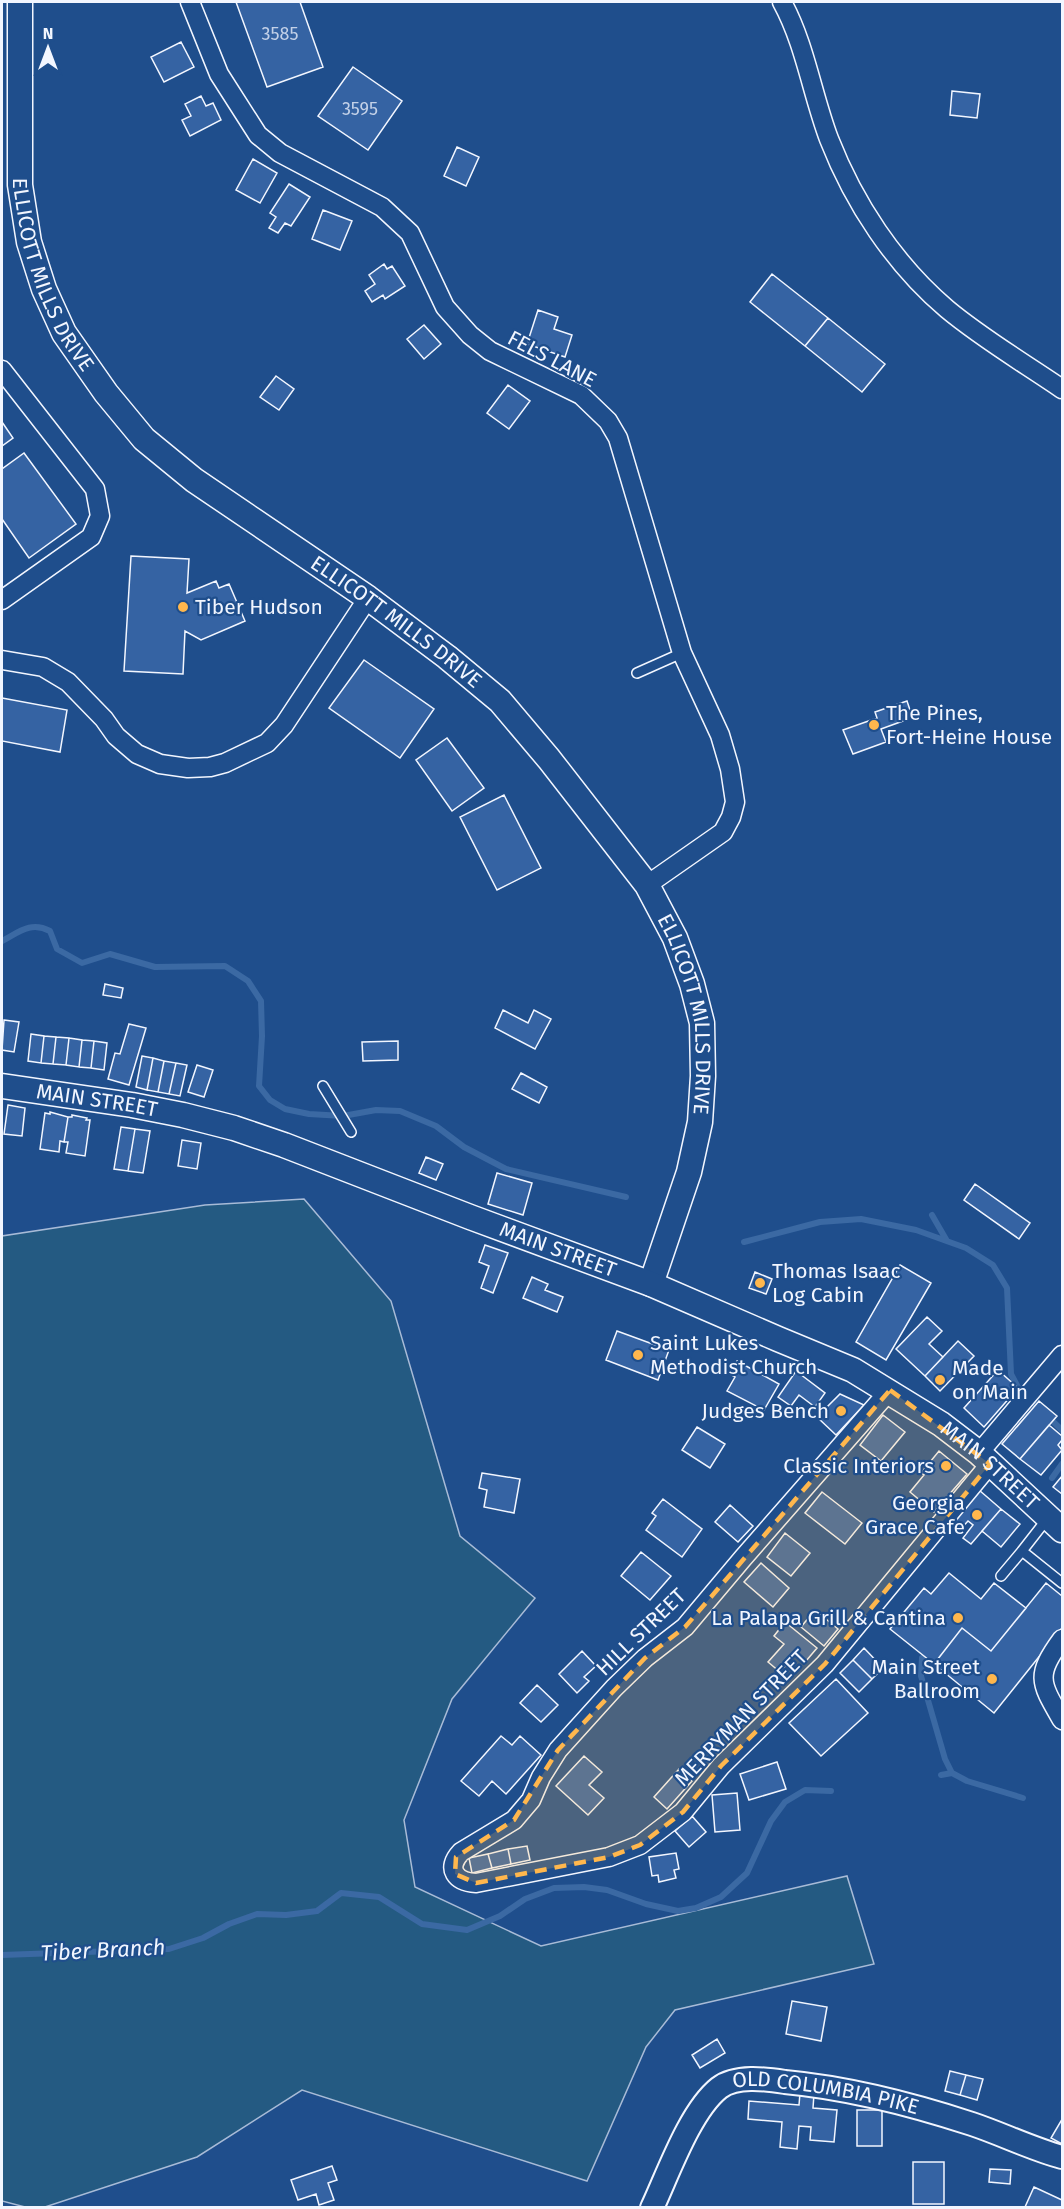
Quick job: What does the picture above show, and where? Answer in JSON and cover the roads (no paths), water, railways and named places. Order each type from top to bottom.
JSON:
[{"type":"main road","name":"ELLICOTT MILLS DRIVE","points":[[20,2],[20,184],[29,242],[44,289],[64,333],[106,393],[144,439],[194,480],[368,598],[447,657],[500,702],[549,759],[647,885],[675,938],[692,984],[702,1023],[703,1076],[700,1122],[689,1172],[651,1284]]},
{"type":"main road","name":"MAIN STREET","points":[[2,1086],[132,1105],[234,1128],[651,1284],[853,1370],[890,1390],[941,1424],[984,1459],[1055,1524]]},
{"type":"street","name":"FELS LANE","points":[[190,2],[219,74],[258,135],[280,153],[382,207],[410,233],[445,307],[470,335],[490,351],[580,396],[608,421],[618,438],[682,653],[720,735],[732,779],[735,802],[731,818],[723,832],[647,885]]},
{"type":"street","points":[[782,2],[799,45],[818,110],[837,159],[858,201],[885,243],[946,309],[1062,389]]},
{"type":"street","points":[[2,370],[95,489],[100,516],[91,537],[2,600]]},
{"type":"street","points":[[2,660],[43,667],[68,682],[104,719],[116,736],[137,754],[160,764],[188,768],[210,767],[225,763],[267,743],[284,725],[368,598]]},
{"type":"street","name":"MERRYMAN STREET","points":[[455,1874],[462,1881],[476,1883],[609,1857],[640,1845],[683,1812],[722,1766],[825,1664],[984,1459],[1023,1403],[1062,1354]]},
{"type":"street","name":"HILL STREET","points":[[455,1874],[456,1857],[514,1820],[531,1800],[541,1777],[558,1750],[614,1688],[645,1658],[685,1627],[742,1558],[890,1390]]},
{"type":"street","points":[[1062,1639],[1047,1660],[1043,1674],[1044,1690],[1062,1720]]},
{"type":"street","name":"OLD COLUMBIA PIKE","points":[[652,2208],[691,2124],[704,2103],[720,2087],[736,2081],[762,2079],[803,2083],[888,2098],[975,2125],[1062,2157]]},
{"type":"lane","points":[[637,674],[682,653]]},
{"type":"lane","points":[[323,1086],[351,1132]]},
{"type":"lane","points":[[1001,1576],[1022,1551],[1055,1524]]},
{"type":"lane","points":[[1022,1551],[1062,1583]]},
{"type":"waterway","points":[[2,941],[20,931],[37,927],[50,931],[57,949],[82,963],[110,954],[155,967],[225,966],[248,981],[261,1001],[262,1036],[259,1086],[270,1100],[285,1109],[309,1114],[343,1116],[376,1110],[400,1111],[436,1126],[464,1147],[506,1169],[626,1197]]},
{"type":"waterway","points":[[932,1215],[947,1241]]},
{"type":"waterway","points":[[744,1242],[820,1222],[861,1219],[916,1230],[966,1248],[993,1265],[1007,1288],[1011,1374],[1020,1391],[1040,1409]]},
{"type":"waterway","points":[[1047,1416],[1062,1430]]},
{"type":"waterway","points":[[1052,1478],[1062,1464]]},
{"type":"waterway","points":[[922,1658],[921,1676],[945,1759],[952,1773]]},
{"type":"waterway","points":[[952,1773],[967,1781],[1023,1798]]},
{"type":"waterway","name":"Tiber Branch","points":[[941,1775],[952,1773]]},
{"type":"waterway","name":"Tiber Branch","points":[[2,1955],[169,1949],[203,1938],[229,1924],[257,1914],[286,1915],[317,1911],[341,1893],[379,1897],[422,1924],[467,1930],[500,1916],[525,1899],[554,1888],[584,1887],[607,1890],[646,1904],[678,1911],[696,1908],[721,1897],[747,1873],[771,1821],[785,1802],[805,1790],[831,1791]]},
{"type":"place","name":"Tiber Hudson","points":[[183,607]]},
{"type":"place","name":"The Pines, Fort-Heine House","points":[[874,725]]},
{"type":"place","name":"Thomas Isaac Log Cabin","points":[[760,1283]]},
{"type":"place","name":"Saint Lukes Methodist Church","points":[[638,1355]]},
{"type":"place","name":"Made on Main","points":[[940,1380]]},
{"type":"place","name":"Judges Bench","points":[[841,1411]]},
{"type":"place","name":"Classic Interiors","points":[[946,1466]]},
{"type":"place","name":"Georgia Grace Cafe","points":[[977,1515]]},
{"type":"place","name":"La Palapa Grill & Cantina","points":[[958,1618]]},
{"type":"place","name":"Main Street Ballroom","points":[[992,1679]]}]
